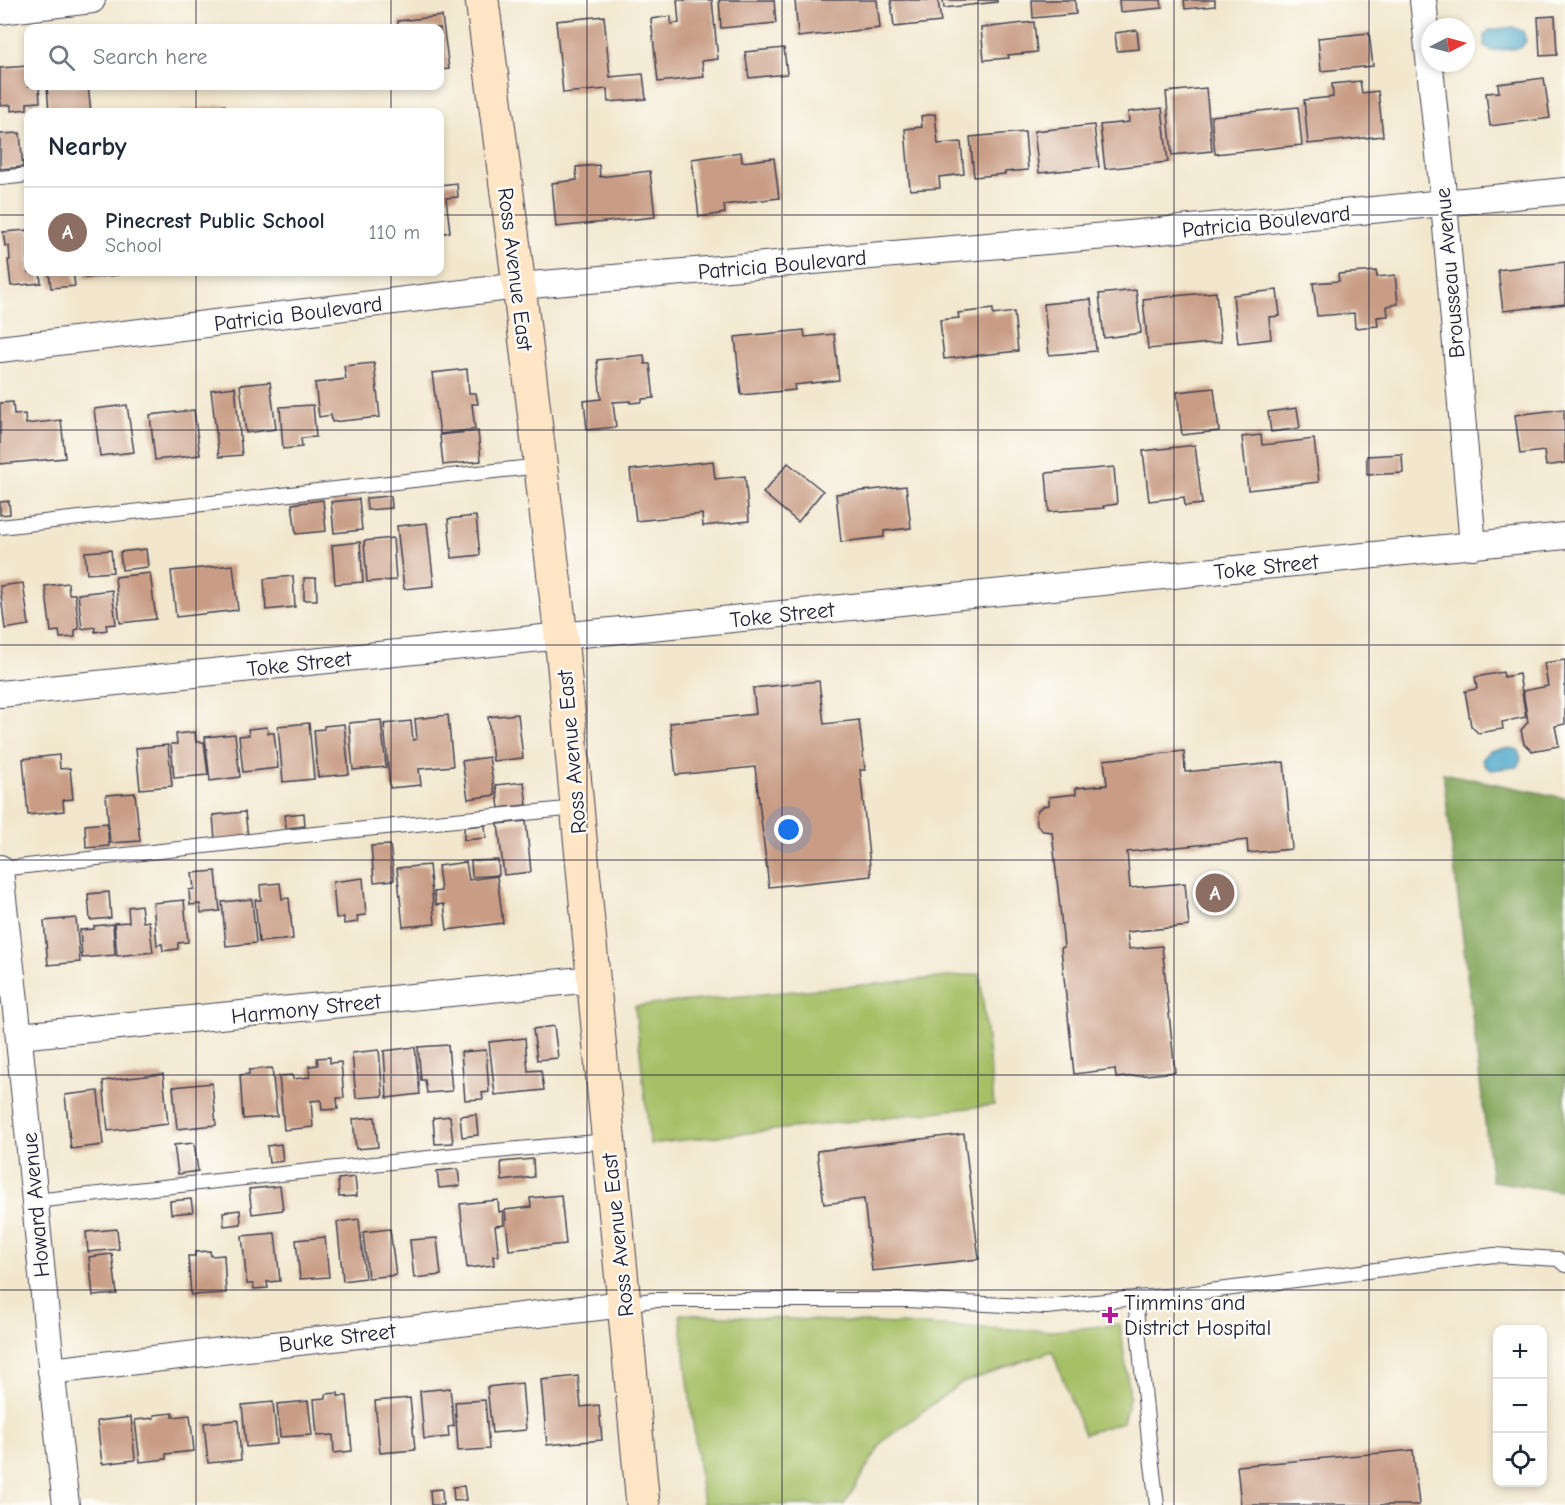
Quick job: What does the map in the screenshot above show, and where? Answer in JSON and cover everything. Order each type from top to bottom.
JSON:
[{"type":"main road","name":"Ross Avenue East","points":[[482,0],[561,636],[643,1505]]},
{"type":"street","points":[[0,10],[92,0]]},
{"type":"street","name":"Brousseau Avenue","points":[[1423,0],[1444,204],[1473,546]]},
{"type":"street","name":"Patricia Boulevard","points":[[0,349],[519,286],[1129,234],[1565,191]]},
{"type":"street","name":"Toke Street","points":[[0,694],[1565,536]]},
{"type":"street","name":"Howard Avenue","points":[[0,869],[1,907],[19,1036],[66,1505]]},
{"type":"street","name":"Harmony Street","points":[[19,1036],[593,979]]},
{"type":"street","name":"Burke Street","points":[[51,1371],[624,1304]]},
{"type":"lane","points":[[0,178],[24,175]]},
{"type":"lane","points":[[0,527],[159,507],[540,466]]},
{"type":"lane","points":[[0,869],[285,837],[576,808]]},
{"type":"lane","points":[[34,1201],[474,1153],[608,1141]]},
{"type":"lane","points":[[624,1304],[653,1300],[907,1300],[1046,1307],[1178,1295],[1494,1255],[1558,1259],[1565,1265]]},
{"type":"lane","points":[[1135,1298],[1157,1505]]},
{"type":"green space","points":[[1443,773],[1565,798],[1565,1192],[1492,1181]]},
{"type":"green space","points":[[980,974],[994,1105],[650,1144],[635,1006]]},
{"type":"green space","points":[[680,1314],[1054,1331],[1120,1324],[1130,1396],[1123,1422],[1084,1434],[1052,1351],[960,1384],[883,1441],[844,1505],[703,1505]]},
{"type":"water","points":[[1513,27],[1523,31],[1526,41],[1521,48],[1491,51],[1484,46],[1484,37],[1489,30]]},
{"type":"water","points":[[1510,748],[1518,750],[1521,758],[1518,767],[1491,770],[1484,765],[1482,760],[1489,751]]},
{"type":"building","points":[[677,0],[712,0],[718,59],[702,61],[704,77],[658,82],[651,19],[671,16],[671,24],[679,23]]},
{"type":"building","points":[[719,0],[774,0],[776,23],[721,28]]},
{"type":"building","points":[[795,0],[877,0],[880,28],[798,37]]},
{"type":"building","points":[[891,0],[938,0],[941,22],[894,27]]},
{"type":"building","points":[[943,0],[997,0],[997,2],[944,8]]},
{"type":"building","points":[[1032,0],[1075,0],[1076,14],[1033,18]]},
{"type":"building","points":[[1119,0],[1161,0],[1162,8],[1120,12]]},
{"type":"building","points":[[1184,0],[1215,0],[1215,6],[1185,9]]},
{"type":"building","points":[[442,16],[443,24],[398,24],[398,21]]},
{"type":"building","points":[[604,16],[610,77],[643,74],[646,99],[608,102],[607,89],[563,93],[556,21]]},
{"type":"building","points":[[1555,16],[1557,55],[1540,56],[1538,17]]},
{"type":"building","points":[[1034,22],[1037,52],[984,60],[981,28]]},
{"type":"building","points":[[1137,30],[1139,49],[1117,51],[1115,33]]},
{"type":"building","points":[[444,31],[449,69],[444,70]]},
{"type":"building","points":[[1369,33],[1373,66],[1321,71],[1318,38]]},
{"type":"building","points":[[784,48],[787,74],[749,78],[745,52]]},
{"type":"building","points":[[24,66],[24,90],[39,90],[40,102],[27,103],[27,108],[11,111],[11,105],[0,106],[0,68]]},
{"type":"building","points":[[1544,78],[1550,118],[1490,126],[1486,93],[1499,92],[1498,84]]},
{"type":"building","points":[[1360,81],[1362,93],[1378,91],[1383,136],[1308,144],[1304,100],[1333,97],[1332,84]]},
{"type":"building","points":[[1206,88],[1212,151],[1172,155],[1166,92]]},
{"type":"building","points":[[47,90],[88,90],[91,108],[49,108]]},
{"type":"building","points":[[225,105],[225,108],[202,108]]},
{"type":"building","points":[[1298,107],[1302,145],[1215,154],[1211,116]]},
{"type":"building","points":[[1162,108],[1168,162],[1105,169],[1100,125],[1129,122],[1128,112]]},
{"type":"building","points":[[935,114],[938,144],[961,142],[964,174],[939,177],[940,188],[910,190],[905,129],[922,127],[921,116]]},
{"type":"building","points":[[1094,125],[1099,167],[1039,173],[1034,131]]},
{"type":"building","points":[[1025,132],[1028,170],[974,177],[970,137]]},
{"type":"building","points":[[20,133],[23,167],[0,169],[0,134]]},
{"type":"building","points":[[741,152],[742,162],[774,158],[779,198],[724,205],[725,213],[699,217],[692,159]]},
{"type":"building","points":[[599,165],[600,177],[650,171],[655,217],[556,227],[552,183],[577,180],[576,167]]},
{"type":"building","points":[[457,183],[458,197],[446,198],[450,232],[444,233],[444,185]]},
{"type":"building","points":[[24,230],[24,276],[40,276],[41,283],[11,286],[9,246],[5,246],[3,232]]},
{"type":"building","points":[[1565,262],[1565,304],[1503,311],[1498,270]]},
{"type":"building","points":[[1376,271],[1377,277],[1395,275],[1398,304],[1387,306],[1388,316],[1377,317],[1378,326],[1355,328],[1354,313],[1317,316],[1313,283],[1339,281],[1338,274]]},
{"type":"building","points":[[50,276],[74,276],[75,286],[51,288]]},
{"type":"building","points":[[1136,290],[1141,333],[1104,338],[1099,294]]},
{"type":"building","points":[[1277,290],[1280,316],[1269,317],[1271,339],[1238,343],[1233,295]]},
{"type":"building","points":[[1216,292],[1221,342],[1148,349],[1143,299]]},
{"type":"building","points":[[1091,299],[1096,351],[1049,355],[1044,304]]},
{"type":"building","points":[[993,309],[993,315],[1014,312],[1018,351],[944,359],[940,320],[959,318],[958,313]]},
{"type":"building","points":[[804,330],[805,337],[834,334],[839,380],[794,385],[795,390],[741,395],[735,337]]},
{"type":"building","points":[[644,355],[645,364],[650,364],[654,398],[642,399],[642,402],[613,402],[616,427],[587,430],[584,401],[601,399],[597,360]]},
{"type":"building","points":[[374,363],[380,417],[332,422],[331,415],[319,417],[315,383],[346,379],[344,366]]},
{"type":"building","points":[[467,369],[469,393],[476,393],[478,404],[472,404],[475,429],[440,434],[432,373]]},
{"type":"building","points":[[270,382],[276,429],[246,433],[240,385]]},
{"type":"building","points":[[235,387],[242,455],[219,457],[211,390]]},
{"type":"building","points":[[1214,388],[1219,431],[1182,435],[1177,392]]},
{"type":"building","points":[[13,402],[14,415],[25,414],[26,424],[61,420],[65,458],[0,464],[0,403]]},
{"type":"building","points":[[127,405],[134,452],[100,456],[94,409]]},
{"type":"building","points":[[313,405],[316,437],[301,438],[302,447],[283,449],[280,407]]},
{"type":"building","points":[[1297,408],[1300,428],[1271,432],[1268,412]]},
{"type":"building","points":[[1564,409],[1565,463],[1546,466],[1544,451],[1520,454],[1515,415]]},
{"type":"building","points":[[194,410],[200,455],[155,460],[150,415]]},
{"type":"building","points":[[478,431],[481,461],[443,465],[440,435]]},
{"type":"building","points":[[1261,435],[1262,445],[1314,439],[1319,482],[1248,490],[1242,437]]},
{"type":"building","points":[[1195,445],[1202,504],[1185,506],[1184,497],[1149,501],[1143,451]]},
{"type":"building","points":[[1402,454],[1403,473],[1367,475],[1367,456]]},
{"type":"building","points":[[713,461],[715,479],[745,476],[749,521],[703,526],[702,514],[636,521],[630,470]]},
{"type":"building","points":[[788,463],[823,491],[798,522],[763,493]]},
{"type":"building","points":[[1114,467],[1117,504],[1103,506],[1104,508],[1049,512],[1046,473]]},
{"type":"building","points":[[906,486],[911,528],[884,531],[884,537],[841,542],[836,494]]},
{"type":"building","points":[[391,496],[392,508],[367,510],[366,498]]},
{"type":"building","points":[[359,499],[362,530],[334,533],[331,502]]},
{"type":"building","points":[[323,500],[326,531],[296,534],[292,504]]},
{"type":"building","points":[[9,501],[10,514],[0,515],[0,502]]},
{"type":"building","points":[[476,516],[480,555],[452,558],[448,519]]},
{"type":"building","points":[[427,523],[434,586],[404,589],[397,526]]},
{"type":"building","points":[[393,538],[396,580],[367,582],[364,541]]},
{"type":"building","points":[[360,542],[363,582],[335,584],[332,545]]},
{"type":"building","points":[[146,549],[148,567],[122,570],[120,552]]},
{"type":"building","points":[[111,550],[113,572],[87,574],[85,552]]},
{"type":"building","points":[[233,565],[238,610],[176,617],[171,571]]},
{"type":"building","points":[[150,573],[156,619],[120,623],[115,577]]},
{"type":"building","points":[[293,576],[295,607],[266,610],[264,579]]},
{"type":"building","points":[[304,578],[316,578],[317,600],[304,600]]},
{"type":"building","points":[[23,583],[29,625],[5,629],[0,586]]},
{"type":"building","points":[[68,583],[69,594],[75,594],[79,629],[75,630],[75,637],[60,638],[59,631],[51,632],[45,586]]},
{"type":"building","points":[[112,590],[116,624],[106,625],[107,630],[95,632],[95,627],[82,629],[78,594]]},
{"type":"building","points":[[1565,660],[1565,724],[1555,726],[1559,746],[1532,751],[1524,744],[1521,730],[1528,722],[1523,691],[1548,686],[1544,663]]},
{"type":"building","points":[[1503,672],[1504,677],[1519,674],[1526,717],[1502,722],[1503,729],[1478,733],[1471,726],[1465,691],[1477,689],[1475,677]]},
{"type":"building","points":[[819,681],[824,724],[859,720],[865,770],[860,770],[871,876],[769,887],[755,767],[676,775],[670,723],[756,714],[753,688]]},
{"type":"building","points":[[518,714],[523,758],[493,761],[488,717]]},
{"type":"building","points":[[448,715],[453,766],[419,769],[421,785],[390,788],[384,724],[411,721],[413,740],[417,739],[415,719]]},
{"type":"building","points":[[381,720],[386,767],[353,770],[349,723]]},
{"type":"building","points":[[309,723],[314,779],[283,782],[278,726]]},
{"type":"building","points":[[344,724],[349,774],[318,777],[314,730],[324,729],[324,726]]},
{"type":"building","points":[[267,727],[268,733],[274,733],[278,768],[243,772],[239,736],[249,735],[248,729]]},
{"type":"building","points":[[195,732],[196,742],[204,742],[208,775],[174,778],[171,744],[177,744],[176,734]]},
{"type":"building","points":[[235,734],[240,777],[210,781],[205,737]]},
{"type":"building","points":[[168,745],[172,786],[140,789],[136,748]]},
{"type":"building","points":[[1184,751],[1185,772],[1284,762],[1292,849],[1248,853],[1247,840],[1127,852],[1130,888],[1185,883],[1189,926],[1127,932],[1129,949],[1162,946],[1175,1072],[1116,1078],[1115,1069],[1074,1074],[1052,832],[1043,831],[1037,825],[1036,815],[1038,810],[1049,805],[1049,797],[1076,794],[1076,788],[1107,785],[1104,760]]},
{"type":"building","points":[[59,755],[60,769],[70,768],[73,799],[63,800],[64,811],[28,815],[23,759]]},
{"type":"building","points":[[489,757],[495,795],[468,799],[462,761]]},
{"type":"building","points":[[524,782],[527,805],[499,808],[496,785]]},
{"type":"building","points":[[135,793],[140,841],[110,843],[106,795]]},
{"type":"building","points":[[245,812],[248,837],[215,840],[213,815]]},
{"type":"building","points":[[304,813],[305,826],[286,828],[285,815]]},
{"type":"building","points":[[526,821],[531,872],[504,875],[498,824]]},
{"type":"building","points":[[107,823],[109,846],[86,848],[85,825]]},
{"type":"building","points":[[485,825],[486,838],[464,840],[464,827]]},
{"type":"building","points":[[390,845],[394,880],[374,882],[371,846]]},
{"type":"building","points":[[498,860],[499,875],[472,877],[471,861]]},
{"type":"building","points":[[466,862],[469,880],[497,876],[503,923],[447,930],[444,904],[436,905],[434,892],[441,891],[438,866]]},
{"type":"building","points":[[429,865],[435,924],[403,927],[397,868]]},
{"type":"building","points":[[216,871],[220,911],[201,913],[200,904],[190,905],[189,890],[194,889],[192,873]]},
{"type":"building","points":[[363,878],[366,915],[357,916],[358,922],[344,924],[344,917],[336,918],[333,882]]},
{"type":"building","points":[[280,883],[282,899],[289,898],[293,939],[259,942],[255,900],[261,900],[260,885]]},
{"type":"building","points":[[109,892],[111,918],[90,920],[88,894]]},
{"type":"building","points":[[252,899],[256,943],[226,946],[222,902]]},
{"type":"building","points":[[184,900],[188,942],[178,943],[178,949],[163,951],[162,944],[157,945],[153,903]]},
{"type":"building","points":[[141,905],[143,922],[149,921],[153,952],[117,956],[114,923],[129,922],[128,907]]},
{"type":"building","points":[[76,918],[80,962],[48,965],[44,921]]},
{"type":"building","points":[[113,924],[115,955],[82,958],[80,930]]},
{"type":"building","points":[[554,1026],[558,1058],[537,1060],[533,1029]]},
{"type":"building","points":[[525,1038],[528,1071],[541,1070],[544,1090],[495,1095],[489,1042]]},
{"type":"building","points":[[448,1045],[452,1091],[427,1093],[425,1080],[421,1080],[418,1047]]},
{"type":"building","points":[[415,1047],[420,1094],[387,1098],[384,1051]]},
{"type":"building","points":[[379,1050],[383,1096],[356,1098],[352,1053]]},
{"type":"building","points":[[486,1050],[489,1092],[482,1093],[483,1099],[465,1100],[461,1052]]},
{"type":"building","points":[[330,1057],[330,1063],[341,1062],[344,1098],[337,1098],[338,1109],[322,1110],[321,1100],[311,1101],[313,1127],[284,1130],[279,1076],[292,1075],[293,1079],[310,1077],[309,1066],[318,1065],[317,1058]]},
{"type":"building","points":[[272,1068],[277,1116],[243,1119],[240,1075],[249,1074],[249,1070]]},
{"type":"building","points":[[163,1074],[168,1124],[108,1131],[103,1081]]},
{"type":"building","points":[[212,1083],[216,1125],[177,1129],[173,1087]]},
{"type":"building","points":[[98,1091],[103,1145],[71,1149],[65,1095]]},
{"type":"building","points":[[476,1114],[478,1135],[462,1137],[460,1116]]},
{"type":"building","points":[[450,1116],[453,1143],[435,1144],[433,1118]]},
{"type":"building","points":[[375,1117],[378,1147],[356,1149],[353,1119]]},
{"type":"building","points":[[964,1134],[979,1259],[872,1271],[864,1199],[824,1204],[817,1151]]},
{"type":"building","points":[[194,1143],[198,1171],[178,1174],[174,1145]]},
{"type":"building","points":[[281,1144],[283,1161],[269,1163],[267,1146]]},
{"type":"building","points":[[533,1159],[534,1177],[502,1181],[501,1162]]},
{"type":"building","points":[[458,1169],[460,1186],[439,1188],[437,1171]]},
{"type":"building","points":[[355,1177],[357,1196],[339,1197],[338,1179]]},
{"type":"building","points":[[280,1186],[283,1210],[252,1214],[249,1189]]},
{"type":"building","points":[[561,1195],[566,1244],[509,1250],[505,1210],[531,1207],[530,1198]]},
{"type":"building","points":[[191,1199],[193,1212],[171,1214],[170,1201]]},
{"type":"building","points":[[498,1200],[499,1212],[503,1211],[504,1225],[495,1226],[499,1256],[493,1256],[494,1265],[467,1268],[460,1204]]},
{"type":"building","points":[[240,1210],[241,1224],[224,1226],[223,1212]]},
{"type":"building","points":[[359,1219],[365,1278],[343,1281],[337,1222]]},
{"type":"building","points":[[117,1229],[119,1249],[88,1252],[86,1232]]},
{"type":"building","points":[[390,1229],[396,1275],[368,1278],[363,1232]]},
{"type":"building","points":[[275,1233],[280,1281],[267,1282],[268,1288],[254,1289],[253,1284],[247,1284],[242,1236]]},
{"type":"building","points":[[325,1237],[329,1277],[300,1279],[296,1240]]},
{"type":"building","points":[[437,1238],[441,1275],[414,1278],[410,1240]]},
{"type":"building","points":[[210,1251],[211,1256],[224,1255],[226,1293],[191,1295],[188,1256],[195,1256],[195,1252]]},
{"type":"building","points":[[112,1254],[117,1294],[93,1296],[89,1257]]},
{"type":"building","points":[[578,1376],[581,1407],[599,1405],[602,1440],[547,1445],[541,1380]]},
{"type":"building","points":[[522,1383],[526,1430],[492,1433],[487,1387]]},
{"type":"building","points":[[450,1388],[454,1426],[448,1427],[449,1437],[424,1439],[420,1391]]},
{"type":"building","points":[[338,1393],[338,1396],[347,1396],[352,1451],[334,1453],[333,1435],[317,1436],[314,1399],[326,1398],[326,1394]]},
{"type":"building","points":[[410,1398],[415,1450],[380,1453],[375,1401]]},
{"type":"building","points":[[485,1400],[489,1449],[458,1451],[455,1402]]},
{"type":"building","points":[[308,1401],[312,1435],[280,1437],[277,1404]]},
{"type":"building","points":[[273,1402],[277,1444],[246,1447],[242,1405]]},
{"type":"building","points":[[173,1413],[173,1417],[190,1415],[194,1451],[166,1454],[166,1459],[140,1462],[135,1420]]},
{"type":"building","points":[[131,1417],[135,1460],[102,1464],[97,1421]]},
{"type":"building","points":[[238,1420],[241,1460],[208,1463],[204,1423]]},
{"type":"building","points":[[1413,1450],[1419,1505],[1241,1505],[1237,1466]]},
{"type":"building","points":[[464,1486],[466,1500],[454,1501],[453,1487]]},
{"type":"building","points":[[442,1489],[443,1505],[431,1505],[430,1490]]},
{"type":"place","name":"Pinecrest Public School","points":[[1215,893]]},
{"type":"place","name":"Timmins and District Hospital","points":[[1110,1315]]}]
